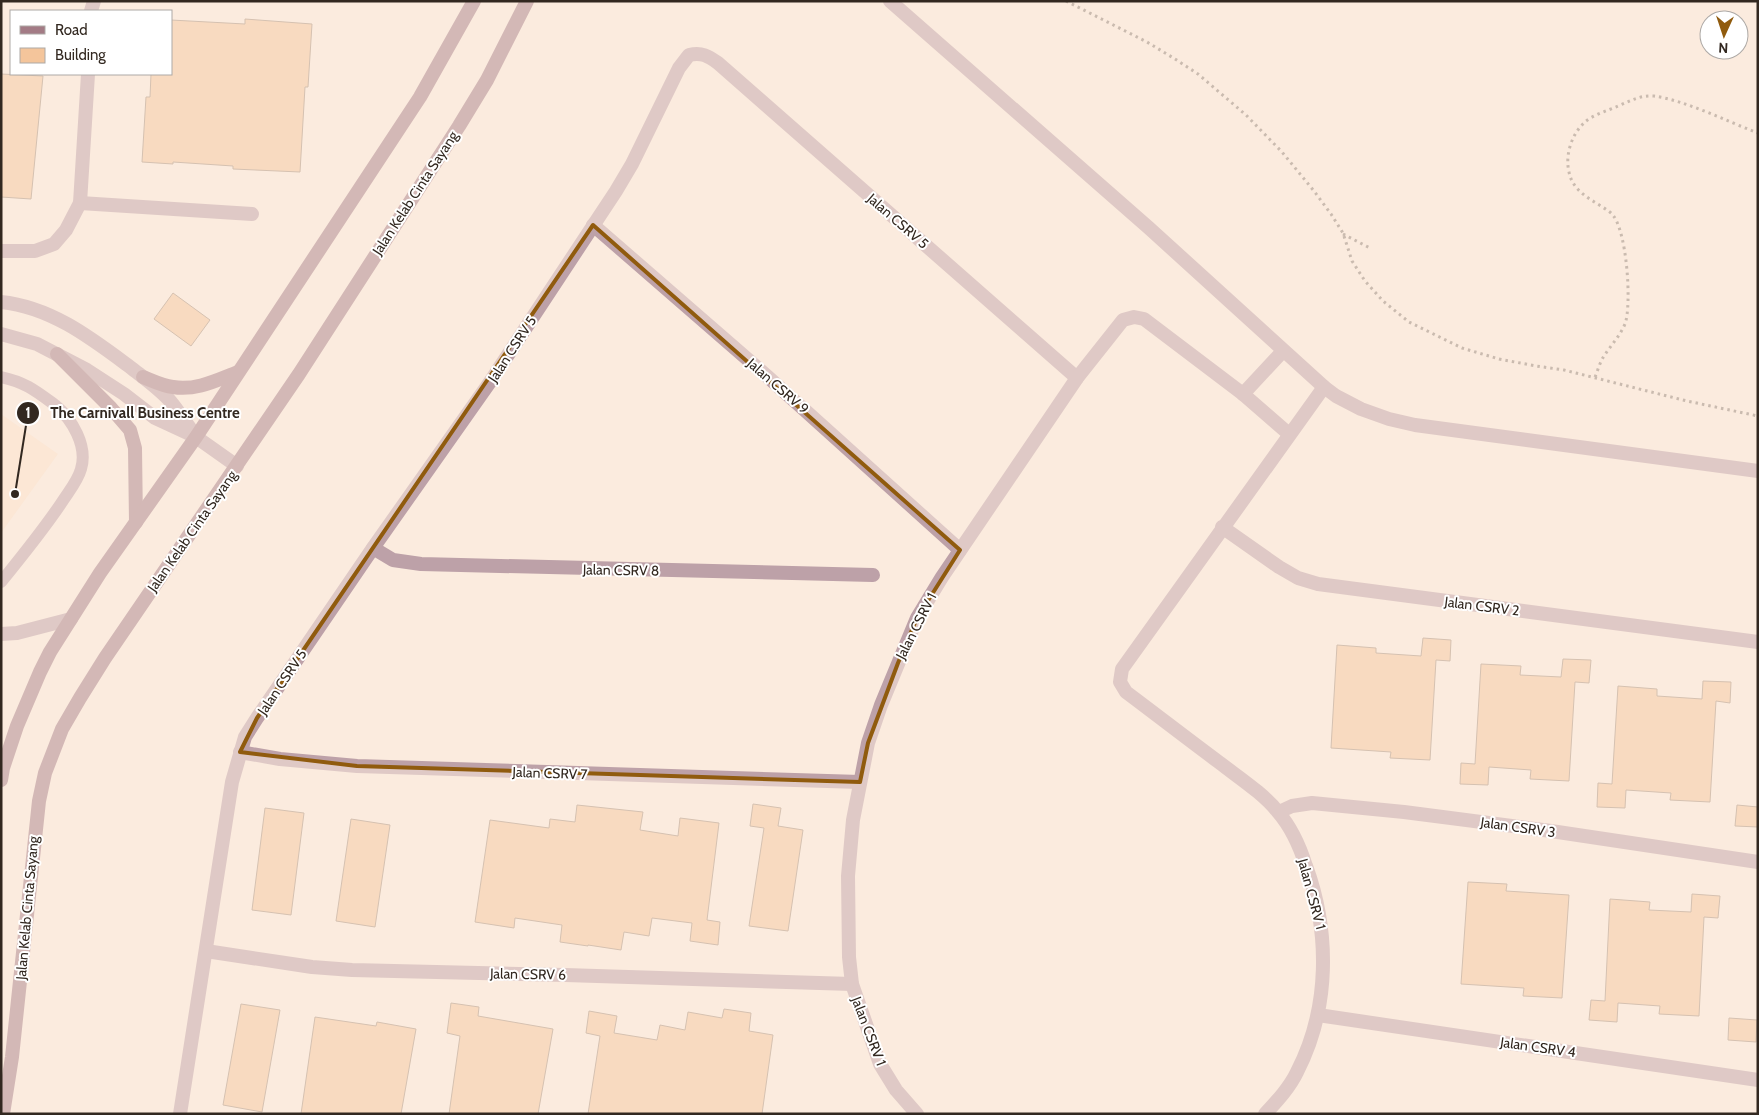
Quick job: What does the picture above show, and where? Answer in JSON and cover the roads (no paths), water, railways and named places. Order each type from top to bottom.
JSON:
[{"type":"main road","points":[[2,770],[16,726],[40,672],[71,619],[100,573],[196,437],[420,97],[474,1]]},
{"type":"main road","name":"Jalan Kelab Cinta Sayang","points":[[3,1114],[21,981],[36,822],[45,772],[62,729],[105,658],[299,374],[459,126],[487,80],[527,1]]},
{"type":"main road","points":[[57,354],[111,408],[130,430],[135,448],[136,522]]},
{"type":"main road","points":[[143,377],[172,387],[190,389],[206,385],[238,372]]},
{"type":"street","points":[[890,1],[1336,396],[1361,409],[1389,419],[1415,425],[1758,471]]},
{"type":"street","name":"Jalan CSRV 5","points":[[180,1114],[232,782],[245,737],[373,548],[490,382],[616,191],[632,164],[684,60],[689,55],[698,53],[707,56],[735,77],[1077,378]]},
{"type":"street","points":[[1,251],[35,251],[54,244],[66,230],[80,203],[88,75]]},
{"type":"street","points":[[80,203],[252,214]]},
{"type":"street","name":"Jalan CSRV 9","points":[[593,225],[768,377],[960,550]]},
{"type":"street","points":[[1,302],[23,305],[43,312],[65,323],[116,357],[143,377],[170,401],[196,437]]},
{"type":"street","name":"Jalan CSRV 1","points":[[917,1114],[896,1090],[880,1064],[852,984],[849,957],[848,876],[853,820],[868,743],[881,705],[917,618],[942,576],[1077,378],[1123,320],[1134,317],[1144,319],[1243,394],[1289,434]]},
{"type":"street","points":[[1,334],[37,344],[87,370],[117,389],[155,418],[196,437],[237,466]]},
{"type":"street","points":[[1243,394],[1283,351]]},
{"type":"street","name":"Jalan CSRV 1","points":[[1265,1114],[1297,1073],[1310,1044],[1318,1015],[1322,988],[1323,932],[1312,882],[1301,852],[1278,812],[1247,784],[1126,692],[1120,682],[1122,670],[1222,527],[1324,387]]},
{"type":"street","name":"Jalan CSRV 2","points":[[1222,527],[1279,567],[1298,578],[1318,584],[1758,642]]},
{"type":"street","name":"Jalan CSRV 8","points":[[373,548],[393,560],[431,565],[873,575]]},
{"type":"street","points":[[1,634],[17,633],[71,619]]},
{"type":"street","name":"Jalan CSRV 7","points":[[240,752],[280,759],[357,766],[860,782]]},
{"type":"street","name":"Jalan CSRV 3","points":[[1278,812],[1292,806],[1312,804],[1404,812],[1551,831],[1758,862]]},
{"type":"street","name":"Jalan CSRV 6","points":[[206,950],[332,969],[852,984]]},
{"type":"street","name":"Jalan CSRV 4","points":[[1318,1015],[1758,1080]]},
{"type":"lane","points":[[1,377],[28,386],[39,392],[61,411],[72,424],[78,437],[83,461],[81,471],[48,524],[1,582]]},
{"type":"place","name":"The Carnivall Business Centre","points":[[15,494]]}]
